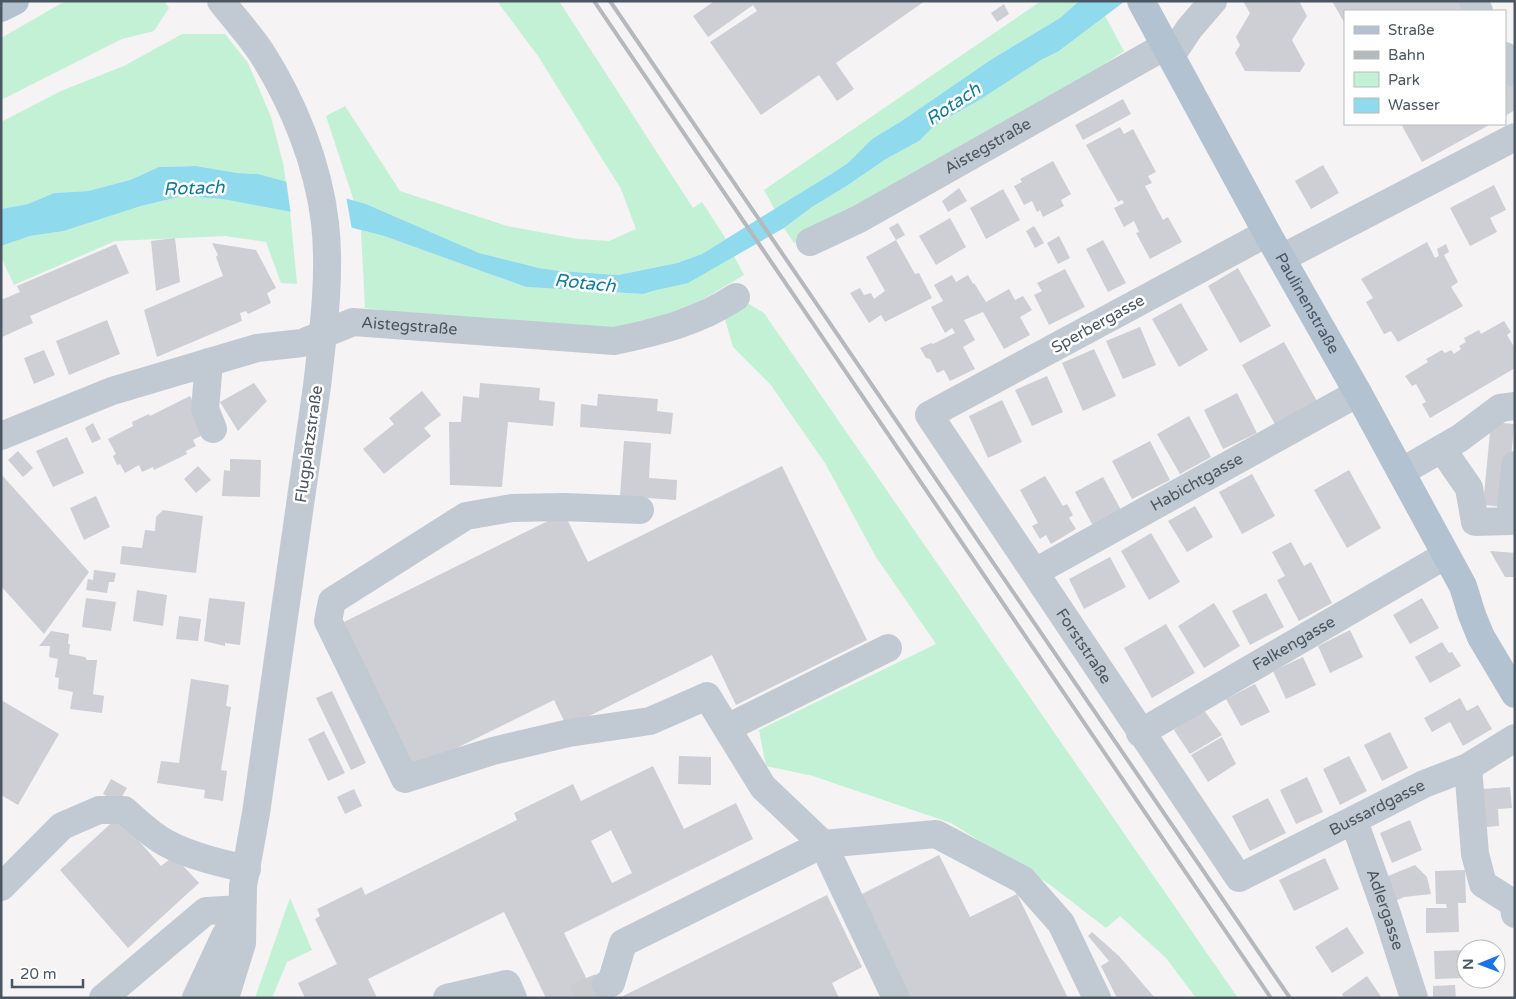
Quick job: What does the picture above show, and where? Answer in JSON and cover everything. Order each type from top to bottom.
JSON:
[{"type":"main road","points":[[1,8],[14,1]]},
{"type":"main road","name":"Paulinenstraße","points":[[1146,11],[1463,586],[1495,625],[1515,658]]},
{"type":"main road","name":"Paulinenstraße","points":[[1463,586],[1481,637],[1515,694]]},
{"type":"street","name":"Flugplatzstraße","points":[[221,1],[260,52],[299,128],[314,173],[324,222],[326,265],[317,386],[256,813],[243,886],[242,943],[225,998]]},
{"type":"street","points":[[1168,51],[1213,1]]},
{"type":"street","name":"Aistegstraße","points":[[810,242],[859,219],[1168,51]]},
{"type":"street","points":[[1506,58],[1515,74]]},
{"type":"street","points":[[1282,258],[1515,137]]},
{"type":"street","name":"Sperbergasse","points":[[929,415],[1267,232]]},
{"type":"street","name":"Aistegstraße","points":[[1,436],[112,391],[257,348],[302,343],[353,322],[614,341],[656,333],[715,311],[736,297]]},
{"type":"street","points":[[209,362],[206,409],[213,429]]},
{"type":"street","name":"Habichtgasse","points":[[1035,572],[1358,393]]},
{"type":"street","points":[[1401,472],[1460,438],[1500,408],[1515,406]]},
{"type":"street","name":"Forststraße","points":[[929,415],[1035,572],[1140,733],[1239,878]]},
{"type":"street","points":[[1442,449],[1469,488],[1475,522],[1510,521],[1515,465]]},
{"type":"street","points":[[640,510],[564,507],[512,508],[466,516],[332,601],[328,621],[405,779],[503,749],[569,734],[650,721],[708,696],[763,787],[823,844],[896,998]]},
{"type":"street","name":"Falkengasse","points":[[1140,733],[1446,555]]},
{"type":"street","points":[[727,728],[888,648]]},
{"type":"street","name":"Bussardgasse","points":[[1239,878],[1424,784],[1468,766],[1515,738]]},
{"type":"street","points":[[1468,766],[1475,854],[1483,884],[1514,903],[1515,914]]},
{"type":"street","points":[[1,887],[62,826],[99,810],[124,810],[166,843],[193,854],[246,869]]},
{"type":"street","name":"Adlergasse","points":[[1354,821],[1414,998]]},
{"type":"street","points":[[606,985],[611,983],[623,943],[823,844],[936,834],[1023,880],[1061,923],[1097,998]]},
{"type":"street","name":"Flugplatzstraße","points":[[196,998],[225,936],[242,909]]},
{"type":"street","points":[[103,998],[206,910],[242,909]]},
{"type":"street","points":[[446,998],[507,984],[513,998]]},
{"type":"green space","points":[[73,1],[164,1],[169,8],[154,31],[122,39],[1,100],[1,38],[62,3]]},
{"type":"green space","points":[[497,1],[559,1],[693,208],[702,202],[726,239],[702,254],[677,263],[618,275],[560,271],[539,268],[479,253],[366,204],[354,201],[326,116],[345,106],[400,191],[507,226],[578,239],[609,241],[636,229],[621,189],[538,56]]},
{"type":"green space","points":[[1041,1],[1079,1],[1060,18],[992,59],[872,139],[848,163],[775,210],[764,190]]},
{"type":"green space","points":[[1105,16],[1124,51],[1090,74],[847,218],[794,243],[784,228],[812,207],[886,159],[919,141],[934,126],[981,99],[1041,60],[1059,51]]},
{"type":"green space","points":[[182,34],[225,34],[248,63],[271,117],[283,163],[286,183],[258,174],[237,173],[196,166],[159,167],[130,180],[88,191],[54,193],[28,204],[1,209],[1,122],[61,91],[124,66]]},
{"type":"green space","points":[[182,196],[222,199],[290,211],[297,284],[281,283],[266,242],[225,236],[115,241],[14,285],[1,257],[1,246],[30,236],[64,231],[141,206]]},
{"type":"green space","points":[[361,230],[384,236],[526,287],[643,294],[688,282],[734,256],[744,275],[656,327],[597,333],[517,326],[365,308]]},
{"type":"green space","points":[[749,304],[764,313],[1238,998],[1196,998],[1166,958],[1120,916],[1106,928],[1049,884],[951,823],[813,776],[766,766],[759,730],[936,644],[876,557],[825,463],[770,384],[733,347],[724,316]]},
{"type":"green space","points":[[290,898],[312,950],[287,962],[272,998],[255,998]]},
{"type":"water","name":"Rotach","points":[[1079,1],[1125,1],[1059,51],[1041,60],[981,99],[934,126],[919,141],[886,159],[812,207],[784,228],[688,283],[643,294],[526,287],[384,236],[287,211],[222,199],[182,196],[141,206],[64,231],[30,236],[1,246],[1,209],[28,204],[54,193],[88,191],[130,180],[159,167],[196,166],[237,173],[258,174],[366,204],[479,253],[539,268],[618,275],[677,263],[702,254],[848,163],[872,139],[992,59],[1060,18]]},
{"type":"pier","points":[[286,180],[346,196],[352,230],[291,215]]},
{"type":"building","points":[[712,1],[925,1],[836,63],[854,89],[837,101],[819,75],[761,115],[710,42],[757,11],[753,5],[708,37],[693,16]]},
{"type":"building","points":[[1243,1],[1299,1],[1307,16],[1292,40],[1305,64],[1300,72],[1245,71],[1235,53],[1240,45],[1236,37],[1250,13]]},
{"type":"building","points":[[1332,1],[1466,1],[1471,10],[1344,10],[1344,22]]},
{"type":"building","points":[[1004,4],[1009,14],[997,22],[991,13]]},
{"type":"building","points":[[1506,72],[1515,88],[1515,110],[1506,115]]},
{"type":"building","points":[[1123,99],[1131,114],[1083,140],[1075,125]]},
{"type":"building","points":[[1402,125],[1489,125],[1422,162]]},
{"type":"building","points":[[1120,127],[1124,134],[1133,129],[1156,172],[1148,176],[1152,183],[1145,186],[1163,220],[1168,217],[1182,242],[1150,259],[1136,233],[1139,232],[1134,221],[1124,227],[1114,208],[1124,203],[1122,200],[1118,202],[1086,145]]},
{"type":"building","points":[[1053,161],[1071,194],[1061,200],[1064,206],[1043,217],[1040,210],[1037,212],[1032,201],[1024,205],[1014,186],[1022,182],[1020,179]]},
{"type":"building","points":[[1323,165],[1339,193],[1311,209],[1295,181]]},
{"type":"building","points":[[1494,185],[1506,210],[1490,218],[1497,232],[1470,246],[1450,208]]},
{"type":"building","points":[[959,188],[967,201],[948,212],[942,201]]},
{"type":"building","points":[[1003,189],[1020,220],[986,239],[970,208]]},
{"type":"building","points":[[950,218],[966,247],[936,265],[919,236]]},
{"type":"building","points":[[898,223],[905,235],[896,240],[889,228]]},
{"type":"building","points":[[1034,226],[1044,243],[1035,248],[1026,231]]},
{"type":"building","points":[[1059,236],[1070,258],[1058,264],[1047,243]]},
{"type":"building","points":[[175,238],[180,282],[156,291],[151,241]]},
{"type":"building","points":[[896,240],[915,274],[919,273],[932,298],[885,322],[881,315],[869,323],[850,293],[860,288],[864,295],[871,293],[874,299],[885,291],[866,257]]},
{"type":"building","points":[[1103,240],[1126,283],[1108,292],[1086,249]]},
{"type":"building","points":[[1427,242],[1435,258],[1439,256],[1437,249],[1446,244],[1449,252],[1444,255],[1458,282],[1451,287],[1463,306],[1398,342],[1391,331],[1384,334],[1366,302],[1373,298],[1361,279]]},
{"type":"building","points":[[212,243],[256,250],[276,288],[267,293],[271,303],[248,314],[246,311],[240,313],[242,321],[157,357],[144,310],[223,276],[216,257],[218,255]]},
{"type":"building","points":[[116,244],[129,273],[30,316],[33,323],[2,337],[1,300],[20,292],[17,286]]},
{"type":"building","points":[[1238,268],[1271,326],[1240,343],[1208,286]]},
{"type":"building","points":[[1065,269],[1085,307],[1049,325],[1034,295],[1042,291],[1037,283]]},
{"type":"building","points":[[952,275],[956,282],[968,275],[986,302],[1009,289],[1015,300],[1023,296],[1032,310],[1020,317],[1030,335],[1004,349],[983,312],[964,320],[975,340],[963,347],[975,369],[950,381],[944,370],[937,373],[930,359],[926,358],[920,348],[955,333],[952,328],[945,333],[931,307],[943,301],[934,285]]},
{"type":"building","points":[[1181,303],[1208,350],[1179,367],[1152,319]]},
{"type":"building","points":[[107,320],[120,354],[69,375],[56,341]]},
{"type":"building","points":[[1504,321],[1511,332],[1507,335],[1515,348],[1515,368],[1430,418],[1422,404],[1426,402],[1416,384],[1412,386],[1405,376],[1428,362],[1426,359],[1442,350],[1445,353],[1451,350],[1454,354],[1461,349],[1459,346],[1466,342],[1464,338],[1479,330],[1481,334]]},
{"type":"building","points":[[1140,327],[1156,365],[1123,379],[1106,341]]},
{"type":"building","points":[[1284,342],[1318,403],[1276,426],[1242,365]]},
{"type":"building","points":[[1094,349],[1116,396],[1083,411],[1062,363]]},
{"type":"building","points":[[44,350],[55,375],[34,384],[24,358]]},
{"type":"building","points":[[1047,376],[1063,412],[1032,426],[1015,390]]},
{"type":"building","points":[[254,383],[267,401],[238,431],[220,402]]},
{"type":"building","points":[[480,383],[540,388],[539,400],[555,402],[553,426],[508,422],[502,487],[450,485],[449,422],[461,422],[463,396],[479,398]]},
{"type":"building","points":[[422,391],[441,415],[424,428],[431,436],[384,474],[363,449],[394,424],[389,418]]},
{"type":"building","points":[[1237,393],[1257,433],[1223,449],[1204,410]]},
{"type":"building","points":[[598,394],[658,399],[657,411],[673,413],[671,434],[580,427],[581,404],[597,406]]},
{"type":"building","points":[[190,396],[208,432],[193,440],[196,446],[186,451],[187,454],[154,470],[153,467],[142,472],[139,465],[125,473],[120,464],[117,465],[113,456],[116,454],[108,439],[133,426],[132,422],[149,414],[150,416]]},
{"type":"building","points":[[1002,400],[1022,442],[988,458],[969,416]]},
{"type":"building","points":[[1189,416],[1211,457],[1180,474],[1157,434]]},
{"type":"building","points":[[1491,422],[1514,424],[1507,507],[1483,505]]},
{"type":"building","points":[[93,423],[101,439],[92,443],[85,428]]},
{"type":"building","points":[[67,437],[84,473],[53,487],[36,451]]},
{"type":"building","points":[[624,441],[651,443],[649,478],[677,480],[676,500],[620,496]]},
{"type":"building","points":[[1150,441],[1170,480],[1132,499],[1112,461]]},
{"type":"building","points":[[18,451],[33,468],[23,477],[8,460]]},
{"type":"building","points":[[230,459],[261,460],[260,497],[222,496],[224,470],[230,471]]},
{"type":"building","points":[[198,466],[211,480],[196,493],[184,479]]},
{"type":"building","points":[[782,466],[867,640],[736,705],[712,655],[567,727],[554,700],[410,771],[338,625],[564,513],[588,562]]},
{"type":"building","points":[[1349,470],[1381,528],[1347,548],[1314,490]]},
{"type":"building","points":[[1,474],[89,572],[44,634],[1,586]]},
{"type":"building","points":[[1252,474],[1275,516],[1242,534],[1219,492]]},
{"type":"building","points":[[1045,476],[1063,506],[1067,504],[1073,515],[1069,518],[1076,529],[1051,544],[1046,535],[1040,539],[1032,526],[1038,523],[1020,490]]},
{"type":"building","points":[[1103,477],[1121,510],[1093,526],[1075,492]]},
{"type":"building","points":[[96,496],[110,527],[84,540],[70,508]]},
{"type":"building","points":[[1195,506],[1213,537],[1187,552],[1168,521]]},
{"type":"building","points":[[163,510],[203,516],[196,573],[120,564],[122,546],[142,548],[145,530],[155,531],[156,517]]},
{"type":"building","points":[[1151,533],[1180,582],[1149,600],[1121,551]]},
{"type":"building","points":[[1291,542],[1304,566],[1311,562],[1332,603],[1299,621],[1277,580],[1285,576],[1272,552]]},
{"type":"building","points":[[1490,551],[1515,553],[1515,577],[1505,577]]},
{"type":"building","points":[[1110,557],[1126,587],[1084,609],[1069,579]]},
{"type":"building","points":[[94,570],[116,573],[114,582],[109,582],[107,593],[86,590],[88,579],[93,580]]},
{"type":"building","points":[[137,590],[167,595],[163,626],[133,621]]},
{"type":"building","points":[[1266,593],[1284,627],[1250,645],[1232,611]]},
{"type":"building","points":[[86,598],[116,602],[111,631],[82,627]]},
{"type":"building","points":[[209,598],[245,602],[240,645],[225,643],[225,646],[204,641]]},
{"type":"building","points":[[1422,598],[1439,628],[1410,644],[1393,615]]},
{"type":"building","points":[[1214,603],[1240,646],[1204,668],[1178,626]]},
{"type":"building","points":[[179,616],[201,619],[198,641],[176,639]]},
{"type":"building","points":[[1166,624],[1195,673],[1152,698],[1124,648]]},
{"type":"building","points":[[1350,630],[1363,657],[1330,673],[1318,646]]},
{"type":"building","points":[[51,631],[69,634],[69,654],[85,657],[87,660],[97,660],[93,694],[104,696],[102,713],[70,709],[73,692],[58,689],[59,678],[55,677],[58,659],[49,657],[50,646],[39,646]]},
{"type":"building","points":[[1442,642],[1449,653],[1452,652],[1461,666],[1430,683],[1415,657]]},
{"type":"building","points":[[1303,657],[1316,685],[1286,699],[1273,671]]},
{"type":"building","points":[[191,679],[229,685],[226,706],[231,707],[221,770],[227,771],[223,801],[204,798],[205,790],[157,783],[161,761],[179,763]]},
{"type":"building","points":[[1255,684],[1270,712],[1241,726],[1226,699]]},
{"type":"building","points":[[332,691],[366,763],[351,770],[316,698]]},
{"type":"building","points":[[1460,698],[1467,711],[1478,705],[1492,729],[1463,746],[1450,722],[1432,732],[1424,718]]},
{"type":"building","points":[[1,700],[59,734],[18,805],[1,795]]},
{"type":"building","points":[[1203,709],[1222,735],[1190,754],[1174,730]]},
{"type":"building","points":[[324,731],[345,773],[328,781],[308,739]]},
{"type":"building","points":[[1390,732],[1408,768],[1382,781],[1364,745]]},
{"type":"building","points":[[1222,737],[1236,764],[1208,782],[1191,755]]},
{"type":"building","points":[[679,756],[711,757],[711,785],[678,784]]},
{"type":"building","points":[[1349,756],[1367,791],[1340,805],[1323,769]]},
{"type":"building","points":[[653,766],[684,829],[736,803],[753,839],[564,933],[596,998],[546,998],[504,912],[368,979],[377,998],[305,998],[298,983],[337,964],[315,919],[320,916],[317,909],[362,887],[365,895],[517,820],[514,813],[573,784],[581,801]],"holes":[[[611,830],[632,873],[612,883],[591,841]]]},
{"type":"building","points":[[1307,777],[1323,812],[1296,824],[1280,790]]},
{"type":"building","points":[[111,779],[127,788],[118,803],[103,794]]},
{"type":"building","points":[[1510,787],[1512,808],[1498,809],[1499,826],[1486,827],[1483,789]]},
{"type":"building","points":[[354,789],[362,806],[345,814],[337,797]]},
{"type":"building","points":[[1268,798],[1286,833],[1250,851],[1232,816]]},
{"type":"building","points":[[118,817],[161,866],[174,856],[199,883],[128,948],[60,870]]},
{"type":"building","points":[[1410,820],[1422,850],[1392,863],[1380,833]]},
{"type":"building","points":[[939,855],[970,917],[1017,894],[1068,998],[908,998],[858,896]]},
{"type":"building","points":[[1325,858],[1339,889],[1294,911],[1279,880]]},
{"type":"building","points":[[1415,865],[1427,877],[1431,894],[1404,897],[1395,901],[1388,876]]},
{"type":"building","points":[[1465,870],[1466,903],[1458,903],[1459,932],[1426,933],[1426,908],[1447,908],[1446,904],[1436,904],[1435,871]]},
{"type":"building","points":[[827,895],[862,967],[832,983],[839,998],[619,998]]},
{"type":"building","points":[[1347,927],[1364,953],[1332,973],[1315,947]]},
{"type":"building","points":[[1092,932],[1119,956],[1155,998],[1117,998],[1101,966],[1109,961],[1088,936]]},
{"type":"building","points":[[1456,950],[1456,978],[1435,979],[1434,951]]},
{"type":"building","points":[[1367,976],[1382,998],[1344,998],[1342,994]]},
{"type":"building","points":[[1455,985],[1456,998],[1433,998],[1433,986]]},
{"type":"tunnel","points":[[575,998],[606,985]]},
{"type":"railway","points":[[594,1],[1271,998]]},
{"type":"railway","points":[[610,1],[1290,998]]}]
